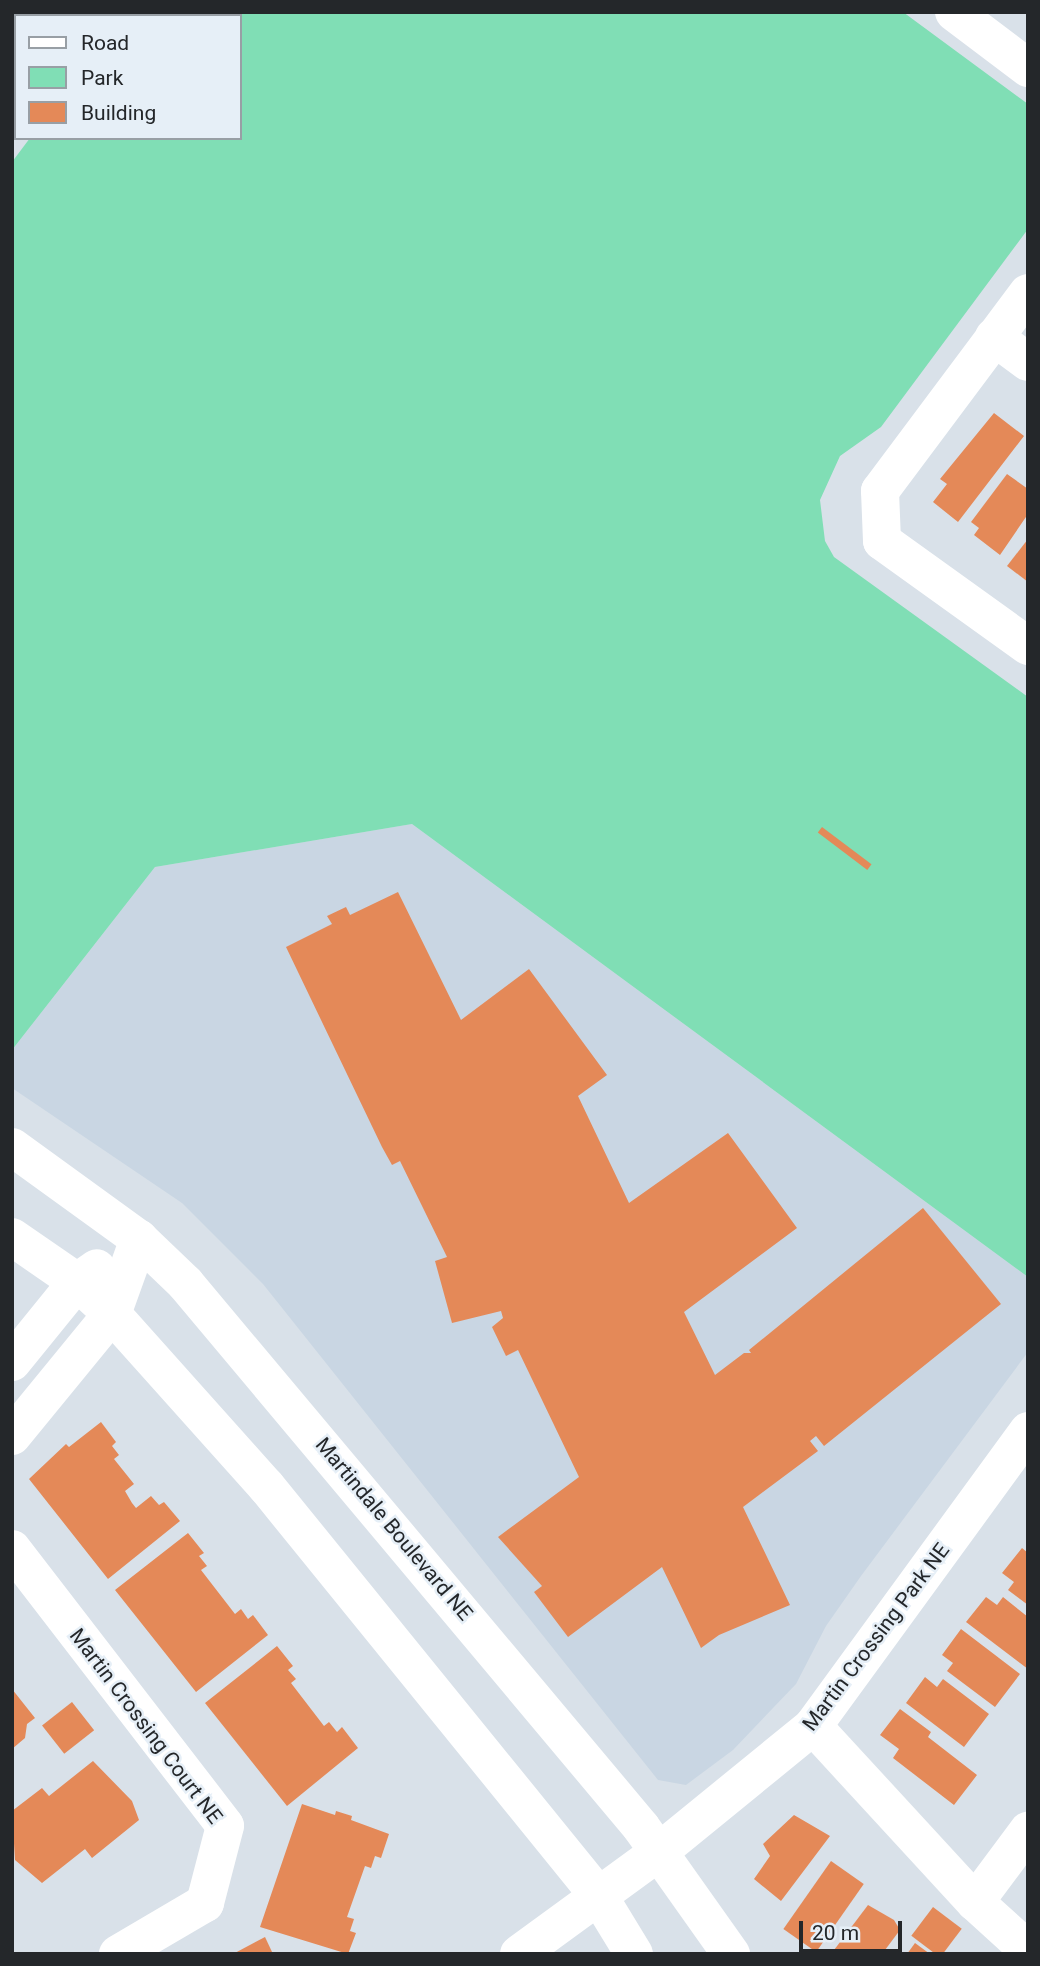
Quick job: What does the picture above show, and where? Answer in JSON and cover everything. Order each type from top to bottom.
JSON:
[{"type":"street","points":[[954,12],[1028,68]]},
{"type":"street","points":[[1028,293],[880,491],[882,541],[1028,646]]},
{"type":"street","points":[[994,337],[1028,362]]},
{"type":"street","name":"Martindale Boulevard NE","points":[[12,1147],[139,1239],[185,1283],[322,1442],[660,1851],[731,1954]]},
{"type":"street","points":[[12,1237],[77,1282],[113,1314],[266,1486],[598,1895],[634,1954]]},
{"type":"street","points":[[12,1362],[77,1282],[139,1239]]},
{"type":"street","points":[[12,1436],[113,1314],[139,1239]]},
{"type":"street","name":"Martin Crossing Park NE","points":[[519,1954],[660,1851],[813,1726],[1028,1431]]},
{"type":"street","name":"Martin Crossing Court NE","points":[[12,1549],[225,1826],[205,1903],[118,1954]]},
{"type":"street","points":[[813,1726],[975,1902],[1028,1950]]},
{"type":"street","points":[[975,1902],[1028,1831]]},
{"type":"shaded area","points":[[412,824],[1028,1277],[1028,1352],[826,1626],[796,1684],[733,1750],[686,1785],[658,1780],[263,1284],[182,1203],[12,1088],[12,1050],[155,867]]},
{"type":"green space","points":[[903,12],[1028,104],[1028,229],[881,427],[840,456],[820,500],[825,541],[834,557],[1028,697],[1028,1277],[412,824],[155,867],[12,1050],[12,162],[28,140],[242,140],[242,14],[124,14]]},
{"type":"building","points":[[994,413],[1024,436],[958,522],[933,502],[947,484],[940,479]]},
{"type":"building","points":[[1007,474],[1028,489],[1028,514],[1000,555],[974,535],[979,528],[971,522]]},
{"type":"building","points":[[1028,539],[1028,582],[1007,566]]},
{"type":"building","points":[[822,827],[872,864],[867,870],[818,833]]},
{"type":"building","points":[[398,892],[461,1020],[529,969],[607,1075],[578,1096],[629,1203],[728,1133],[797,1228],[684,1312],[715,1375],[744,1353],[751,1353],[749,1350],[923,1208],[1001,1304],[824,1446],[816,1436],[810,1441],[818,1451],[743,1507],[790,1605],[719,1635],[701,1648],[662,1567],[568,1637],[534,1592],[542,1586],[498,1537],[579,1477],[518,1350],[506,1356],[492,1327],[503,1318],[501,1311],[452,1323],[435,1261],[447,1257],[400,1161],[392,1165],[382,1147],[286,947],[332,924],[327,916],[346,907],[350,915]]},
{"type":"building","points":[[101,1422],[116,1442],[112,1446],[119,1455],[114,1459],[134,1484],[125,1491],[132,1503],[136,1508],[151,1496],[159,1505],[164,1502],[180,1521],[108,1579],[29,1479],[66,1444],[69,1447]]},
{"type":"building","points":[[188,1533],[204,1553],[199,1556],[207,1566],[201,1570],[235,1614],[241,1609],[248,1619],[253,1615],[268,1635],[196,1692],[115,1590]]},
{"type":"building","points":[[1022,1548],[1028,1553],[1028,1605],[1008,1590],[1014,1582],[1002,1573]]},
{"type":"building","points":[[986,1597],[997,1605],[1003,1597],[1028,1617],[1028,1669],[966,1622]]},
{"type":"building","points":[[961,1629],[1020,1674],[995,1707],[947,1671],[953,1663],[942,1655]]},
{"type":"building","points":[[277,1646],[293,1666],[288,1670],[296,1679],[291,1683],[324,1726],[329,1722],[337,1732],[342,1727],[358,1748],[287,1806],[205,1703]]},
{"type":"building","points":[[925,1677],[937,1687],[943,1679],[989,1714],[964,1747],[906,1703]]},
{"type":"building","points":[[12,1689],[35,1718],[27,1724],[25,1738],[12,1749]]},
{"type":"building","points":[[72,1702],[94,1730],[64,1754],[42,1725]]},
{"type":"building","points":[[900,1709],[931,1732],[928,1737],[977,1775],[954,1805],[893,1758],[899,1749],[880,1735]]},
{"type":"building","points":[[93,1761],[132,1801],[139,1820],[92,1858],[85,1849],[42,1883],[15,1860],[12,1811],[42,1788],[49,1796]]},
{"type":"building","points":[[302,1804],[335,1815],[336,1811],[352,1816],[351,1820],[389,1834],[381,1858],[375,1856],[371,1868],[365,1866],[347,1917],[354,1919],[350,1931],[356,1933],[348,1954],[260,1927]]},
{"type":"building","points":[[794,1815],[830,1836],[781,1901],[754,1879],[770,1856],[763,1844]]},
{"type":"building","points":[[831,1861],[864,1884],[816,1952],[783,1929]]},
{"type":"building","points":[[868,1905],[894,1920],[900,1930],[882,1954],[831,1954]]},
{"type":"building","points":[[933,1907],[962,1929],[943,1954],[936,1954],[911,1936]]},
{"type":"building","points":[[265,1937],[273,1954],[233,1954]]},
{"type":"building","points":[[915,1943],[930,1954],[907,1954]]}]
